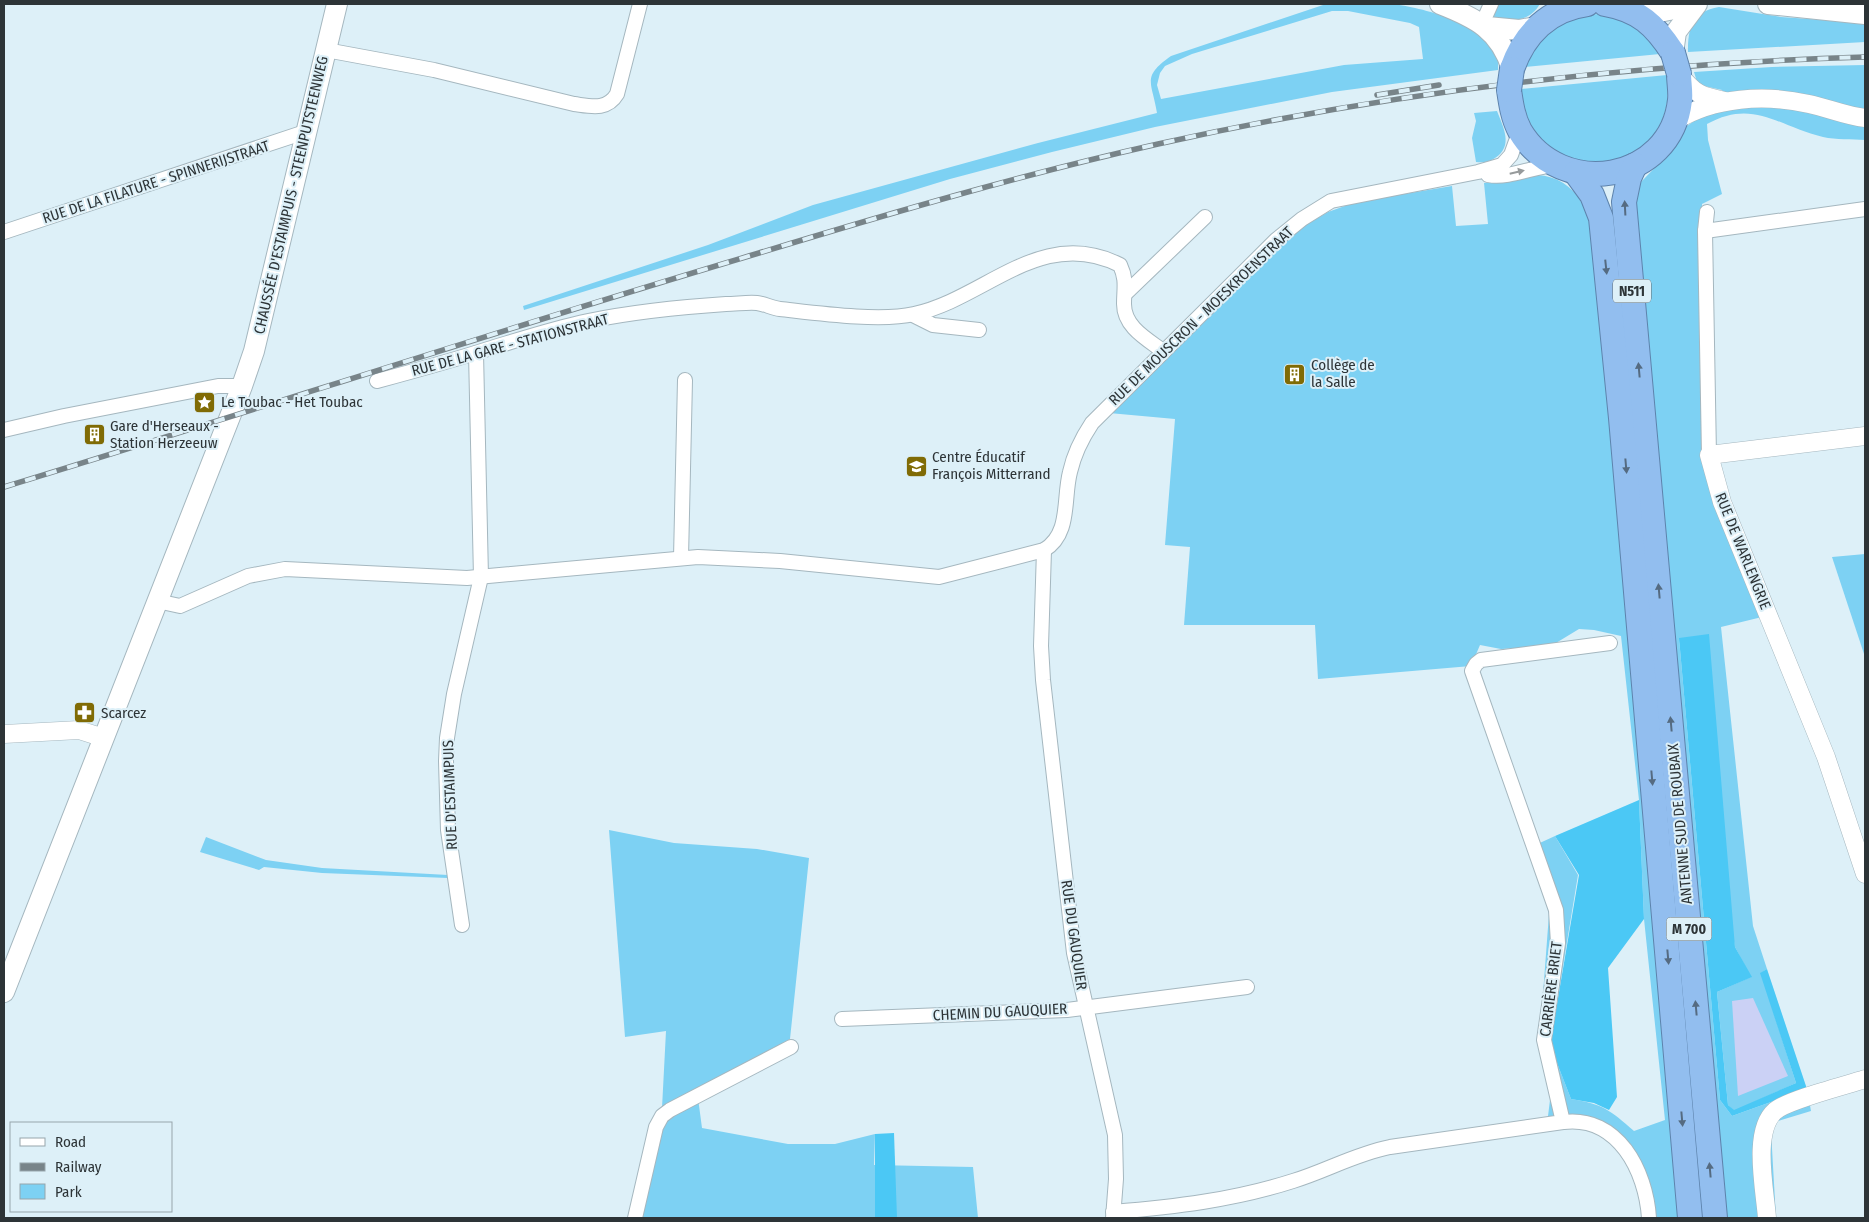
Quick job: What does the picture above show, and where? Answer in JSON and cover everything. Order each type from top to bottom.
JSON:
[{"type":"highway","points":[[1587,4],[1557,8],[1536,27],[1522,44],[1511,79],[1512,112],[1520,130],[1535,150],[1566,169],[1606,174],[1635,165],[1656,148],[1665,138],[1675,121],[1680,100],[1676,63],[1658,31],[1640,16],[1617,6],[1605,4]]},
{"type":"highway","name":"N511","points":[[1635,165],[1629,178],[1624,202],[1652,641]]},
{"type":"highway","name":"N511","points":[[1566,169],[1592,195],[1600,218],[1652,641]]},
{"type":"highway","name":"ANTENNE SUD DE ROUBAIX","points":[[1652,641],[1690,1218]]},
{"type":"highway","name":"ANTENNE SUD DE ROUBAIX","points":[[1652,641],[1715,1218]]},
{"type":"main road","name":"CHAUSSÉE D'ESTAIMPUIS - STEENPUTSTEENWEG","points":[[4,992],[254,352],[338,4]]},
{"type":"main road","points":[[1440,4],[1485,26],[1518,30],[1536,27]]},
{"type":"main road","points":[[1640,16],[1669,10],[1686,4]]},
{"type":"main road","points":[[1676,63],[1676,32],[1697,4]]},
{"type":"main road","points":[[1768,4],[1865,14]]},
{"type":"main road","points":[[1485,26],[1506,51],[1511,79]]},
{"type":"street","points":[[326,50],[434,70],[574,104],[598,107],[613,101],[620,86],[640,4]]},
{"type":"street","points":[[1485,26],[1491,4]]},
{"type":"street","points":[[1676,63],[1692,90],[1702,96],[1725,101],[1768,99],[1809,104],[1865,118]]},
{"type":"street","points":[[1675,121],[1688,113],[1725,101]]},
{"type":"street","name":"RUE DE MOUSCRON - MOESKROENSTRAAT","points":[[1044,550],[1055,542],[1062,530],[1070,473],[1087,431],[1103,411],[1280,236],[1331,202],[1478,172],[1502,165],[1511,155],[1520,130]]},
{"type":"street","name":"RUE DE LA FILATURE - SPINNERIJSTRAAT","points":[[4,232],[308,131]]},
{"type":"street","name":"RUE DE MOUSCRON - MOESKROENSTRAAT","points":[[1478,172],[1493,176],[1538,166],[1566,169]]},
{"type":"street","points":[[1705,231],[1865,209]]},
{"type":"street","name":"RUE DE WARLENGRIE","points":[[1707,212],[1705,231],[1708,455],[1722,502],[1826,756],[1865,874]]},
{"type":"street","points":[[1126,294],[1205,217]]},
{"type":"street","name":"RUE DE LA GARE - STATIONSTRAAT","points":[[376,381],[587,321],[718,305],[757,303],[776,309],[879,317],[913,315],[940,306],[1017,267],[1064,253],[1078,252],[1103,258],[1120,265],[1126,280],[1125,315],[1133,328],[1163,351]]},
{"type":"street","name":"RUE DE LA GARE - STATIONSTRAAT","points":[[913,315],[933,325],[978,330]]},
{"type":"street","name":"RUE D'ESTAIMPUIS","points":[[462,925],[448,830],[447,738],[457,678],[481,577],[476,353]]},
{"type":"street","points":[[681,558],[685,380]]},
{"type":"street","points":[[4,430],[64,416],[218,386],[242,386]]},
{"type":"street","points":[[1708,455],[1865,436]]},
{"type":"street","points":[[157,602],[180,606],[248,576],[285,569],[420,577],[481,577],[681,558],[746,559],[939,577],[1044,550]]},
{"type":"street","name":"RUE DU GAUQUIER","points":[[1044,550],[1041,646],[1043,680],[1074,953],[1115,1135],[1116,1178],[1113,1215]]},
{"type":"street","name":"CARRIÈRE BRIET","points":[[1563,1122],[1544,1040],[1558,943],[1556,910],[1472,671],[1481,660],[1610,643]]},
{"type":"street","points":[[4,734],[79,730],[104,738]]},
{"type":"street","name":"CHEMIN DU GAUQUIER","points":[[842,1019],[1067,1010],[1247,987]]},
{"type":"street","points":[[635,1218],[656,1127],[662,1116],[699,1093],[791,1047]]},
{"type":"street","points":[[1766,1218],[1762,1144],[1764,1128],[1770,1116],[1782,1106],[1865,1079]]},
{"type":"street","points":[[1113,1215],[1202,1204],[1271,1188],[1382,1148],[1563,1122],[1593,1125],[1612,1134],[1622,1144],[1630,1155],[1643,1184],[1649,1218]]},
{"type":"green space","points":[[1375,3],[1404,6],[1435,13],[1466,26],[1480,34],[1490,44],[1497,55],[1498,70],[1332,92],[1155,127],[1052,152],[950,179],[524,310],[523,306],[708,245],[813,205],[1038,143],[1157,113],[1151,87],[1152,75],[1155,69],[1171,56],[1326,4]],"holes":[[[1332,11],[1348,11],[1410,23],[1419,27],[1423,59],[1344,65],[1161,99],[1157,85],[1160,73],[1165,66],[1192,54]]]},
{"type":"green space","points":[[1498,4],[1540,4],[1536,10],[1525,17],[1507,20],[1493,18]]},
{"type":"green space","points":[[1719,7],[1781,17],[1865,23],[1865,42],[1688,52],[1689,35],[1693,22],[1703,13]]},
{"type":"green space","points":[[1598,14],[1618,19],[1634,27],[1647,38],[1660,54],[1525,67],[1537,45],[1553,28],[1574,18]]},
{"type":"green space","points":[[1865,65],[1865,112],[1724,95],[1722,90],[1704,86],[1697,82],[1694,72],[1772,67]]},
{"type":"green space","points":[[1667,75],[1665,111],[1652,137],[1630,154],[1603,162],[1575,159],[1549,147],[1530,123],[1521,89]]},
{"type":"green space","points":[[1774,105],[1865,126],[1865,140],[1823,137],[1753,114],[1724,117],[1707,124],[1708,140],[1722,194],[1702,204],[1702,436],[1705,466],[1762,617],[1721,627],[1753,926],[1767,969],[1761,973],[1796,1083],[1734,1111],[1728,1105],[1717,992],[1751,977],[1735,947],[1679,638],[1720,1100],[1732,1116],[1807,1089],[1811,1111],[1778,1121],[1771,1131],[1776,1218],[1724,1218],[1639,239],[1635,235],[1632,203],[1641,182],[1671,151],[1687,126],[1707,112]]},
{"type":"green space","points":[[1497,111],[1504,130],[1506,142],[1504,148],[1501,153],[1491,160],[1476,162],[1472,138],[1476,121],[1474,113]]},
{"type":"green space","points":[[1537,175],[1551,177],[1563,183],[1574,192],[1582,203],[1586,202],[1589,205],[1683,1218],[1644,1218],[1632,1172],[1620,1151],[1602,1134],[1585,1129],[1553,1129],[1548,1116],[1551,1092],[1539,1047],[1549,914],[1531,847],[1555,836],[1578,875],[1550,1045],[1571,1099],[1591,1103],[1606,1109],[1634,1131],[1665,1120],[1644,919],[1639,800],[1621,636],[1579,629],[1551,646],[1501,649],[1480,645],[1471,666],[1318,679],[1315,625],[1184,625],[1190,547],[1165,545],[1175,419],[1109,413],[1291,236],[1328,212],[1356,202],[1452,186],[1456,226],[1488,224],[1484,183],[1518,180]]},
{"type":"green space","points":[[1865,554],[1865,657],[1832,557]]},
{"type":"green space","points":[[609,830],[674,843],[757,849],[809,858],[790,1039],[662,1108],[666,1031],[625,1037]]},
{"type":"green space","points":[[206,837],[266,860],[322,868],[448,875],[448,878],[322,873],[264,867],[259,870],[200,852]]},
{"type":"green space","points":[[698,1098],[702,1128],[788,1144],[835,1144],[875,1134],[874,1165],[973,1167],[978,1218],[638,1218],[661,1123]]},
{"type":"shaded area","points":[[1709,634],[1735,947],[1752,977],[1717,992],[1728,1105],[1734,1110],[1796,1083],[1760,973],[1767,969],[1807,1089],[1732,1116],[1720,1100],[1679,638]]},
{"type":"shaded area","points":[[1639,800],[1644,919],[1608,968],[1617,1097],[1609,1110],[1594,1103],[1571,1099],[1550,1045],[1579,875],[1555,836]]},
{"type":"shaded area","points":[[1753,998],[1788,1076],[1738,1096],[1732,1001]]},
{"type":"shaded area","points":[[894,1133],[897,1218],[875,1218],[875,1134]]},
{"type":"railway","points":[[4,487],[570,310],[809,238],[1008,181],[1158,144],[1333,109],[1421,95],[1510,84],[1687,66],[1865,57]]},
{"type":"railway","points":[[1377,95],[1439,85]]},
{"type":"place","name":"Collège de la Salle","points":[[1295,374]]},
{"type":"place","name":"Le Toubac - Het Toubac","points":[[205,402]]},
{"type":"place","name":"Gare d'Herseaux - Station Herzeeuw","points":[[94,435]]},
{"type":"place","name":"Centre Éducatif François Mitterrand","points":[[916,466]]},
{"type":"place","name":"Scarcez","points":[[85,713]]}]
